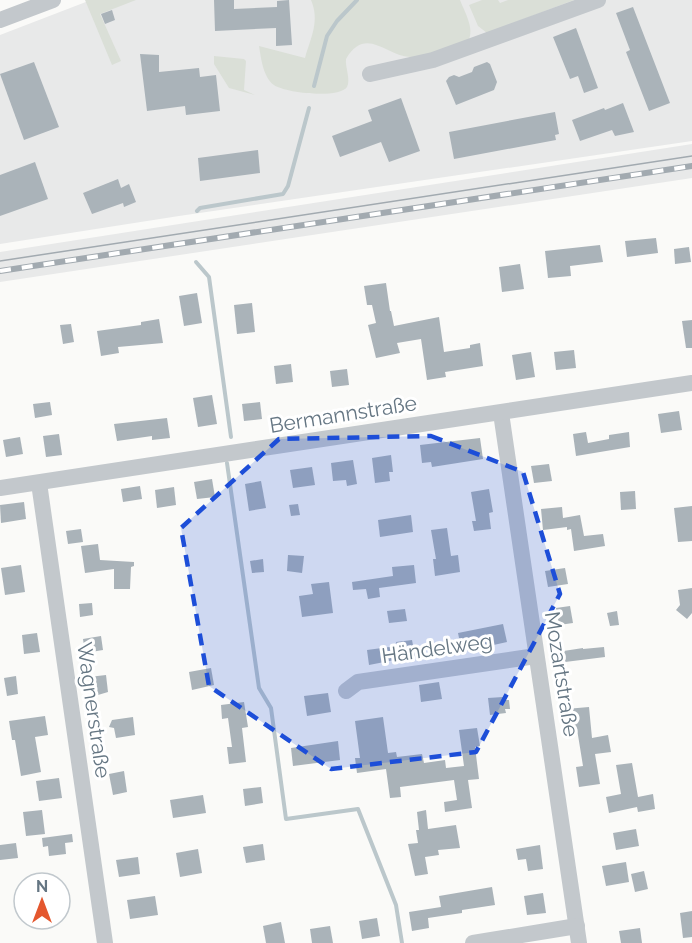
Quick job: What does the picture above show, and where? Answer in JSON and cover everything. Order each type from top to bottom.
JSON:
[{"type":"street","points":[[0,20],[53,0]]},
{"type":"street","points":[[370,74],[433,60],[598,0]]},
{"type":"street","name":"Bermannstraße","points":[[0,488],[692,383]]},
{"type":"street","name":"Mozartstraße","points":[[501,412],[579,943]]},
{"type":"street","name":"Wagnerstraße","points":[[39,483],[105,943]]},
{"type":"street","name":"Händelweg","points":[[346,690],[358,682],[536,656]]},
{"type":"street","points":[[473,943],[577,926]]},
{"type":"highlighted area","points":[[431,436],[523,472],[560,594],[476,752],[331,769],[209,686],[181,528],[279,439]]},
{"type":"shaded area","points":[[85,0],[136,0],[100,14],[121,61],[112,65]]},
{"type":"shaded area","points":[[91,0],[692,0],[692,141],[0,244],[0,35]]},
{"type":"shaded area","points":[[311,0],[460,0],[469,22],[469,39],[466,44],[415,57],[401,56],[369,43],[361,44],[346,59],[348,84],[342,91],[312,94],[280,88],[270,82],[267,77],[259,46],[305,58],[315,22]]},
{"type":"shaded area","points":[[482,0],[498,0],[500,3],[508,0],[574,0],[487,33],[478,26],[469,5]]},
{"type":"shaded area","points":[[214,56],[244,59],[246,61],[244,90],[255,95],[229,88],[214,64]]},
{"type":"shaded area","points":[[692,144],[692,178],[0,282],[0,252]]},
{"type":"building","points":[[214,0],[234,0],[234,9],[277,7],[277,1],[289,0],[292,45],[276,46],[276,28],[215,31]]},
{"type":"building","points":[[633,7],[670,103],[649,111],[626,52],[630,50],[616,13]]},
{"type":"building","points":[[112,10],[115,20],[105,24],[101,14]]},
{"type":"building","points":[[576,28],[598,88],[584,93],[578,76],[570,79],[553,37]]},
{"type":"building","points":[[140,54],[159,55],[159,72],[199,68],[200,77],[216,75],[220,111],[186,115],[185,106],[147,111]]},
{"type":"building","points":[[34,62],[59,127],[24,140],[0,74]]},
{"type":"building","points":[[487,62],[497,82],[494,90],[456,105],[446,81],[454,75],[459,77],[472,72],[474,67]]},
{"type":"building","points":[[401,98],[420,151],[389,162],[381,142],[340,157],[332,136],[372,121],[368,110]]},
{"type":"building","points":[[623,103],[634,132],[615,136],[612,130],[580,141],[572,120]]},
{"type":"building","points":[[555,112],[559,134],[555,135],[556,140],[454,159],[449,132]]},
{"type":"building","points":[[258,150],[260,173],[200,181],[198,158]]},
{"type":"building","points":[[35,162],[48,199],[0,216],[0,175]]},
{"type":"building","points":[[118,179],[121,188],[129,184],[136,202],[124,207],[123,203],[92,214],[83,193]]},
{"type":"building","points":[[656,238],[658,253],[627,257],[625,241]]},
{"type":"building","points":[[600,245],[603,262],[570,266],[571,276],[548,278],[545,251]]},
{"type":"building","points":[[689,247],[691,262],[675,264],[674,249]]},
{"type":"building","points":[[520,264],[524,289],[502,292],[499,267]]},
{"type":"building","points":[[386,283],[394,326],[439,317],[444,352],[470,348],[470,345],[480,343],[483,366],[445,372],[446,377],[427,380],[421,339],[397,343],[400,353],[376,358],[368,325],[376,323],[372,305],[367,305],[364,286]]},
{"type":"building","points":[[197,293],[202,323],[184,326],[179,296]]},
{"type":"building","points":[[252,303],[255,332],[237,334],[234,305]]},
{"type":"building","points":[[159,319],[163,343],[118,347],[119,353],[101,356],[97,331],[141,325],[141,322]]},
{"type":"building","points":[[692,320],[692,348],[686,348],[682,321]]},
{"type":"building","points":[[71,324],[74,342],[63,344],[60,325]]},
{"type":"building","points":[[574,350],[576,368],[556,370],[554,352]]},
{"type":"building","points":[[531,352],[535,377],[516,380],[512,355]]},
{"type":"building","points":[[291,364],[293,382],[276,384],[274,366]]},
{"type":"building","points":[[347,369],[349,385],[332,387],[330,371]]},
{"type":"building","points":[[212,395],[217,424],[198,427],[193,398]]},
{"type":"building","points":[[50,402],[52,415],[35,418],[33,404]]},
{"type":"building","points":[[260,402],[262,419],[244,421],[242,404]]},
{"type":"building","points":[[679,411],[682,430],[661,433],[658,414]]},
{"type":"building","points":[[167,418],[170,438],[152,440],[152,436],[117,441],[114,424]]},
{"type":"building","points":[[586,432],[588,443],[609,439],[609,435],[629,432],[630,447],[576,456],[573,434]]},
{"type":"building","points":[[59,434],[62,455],[46,457],[43,436]]},
{"type":"building","points":[[20,437],[23,454],[6,457],[3,440]]},
{"type":"building","points":[[480,438],[483,459],[432,467],[431,462],[422,463],[420,445]]},
{"type":"building","points":[[391,455],[393,472],[389,472],[390,481],[375,483],[372,458]]},
{"type":"building","points":[[353,460],[357,484],[347,486],[346,480],[333,481],[331,463]]},
{"type":"building","points":[[549,464],[552,481],[534,483],[531,466]]},
{"type":"building","points":[[312,467],[315,485],[293,488],[290,470]]},
{"type":"building","points":[[212,479],[215,497],[197,499],[194,482]]},
{"type":"building","points":[[261,481],[266,508],[249,511],[245,484]]},
{"type":"building","points":[[140,486],[142,499],[123,502],[121,489]]},
{"type":"building","points":[[174,487],[176,505],[157,508],[155,490]]},
{"type":"building","points":[[489,489],[493,512],[489,513],[491,529],[474,531],[472,521],[476,521],[471,492]]},
{"type":"building","points":[[635,491],[636,509],[621,510],[620,492]]},
{"type":"building","points":[[24,502],[26,519],[1,523],[0,505]]},
{"type":"building","points":[[298,504],[300,515],[291,516],[289,505]]},
{"type":"building","points":[[692,506],[692,541],[678,542],[674,508]]},
{"type":"building","points":[[562,507],[563,518],[580,515],[584,536],[603,534],[605,546],[574,551],[571,529],[567,530],[567,527],[543,530],[541,509]]},
{"type":"building","points":[[411,515],[413,532],[380,537],[378,520]]},
{"type":"building","points":[[447,528],[451,556],[458,555],[460,572],[435,576],[433,559],[436,559],[431,530]]},
{"type":"building","points":[[81,529],[83,542],[68,544],[66,531]]},
{"type":"building","points":[[98,544],[100,560],[134,562],[134,566],[131,567],[130,589],[114,589],[114,569],[85,573],[81,546]]},
{"type":"building","points":[[288,555],[304,556],[302,573],[287,571]]},
{"type":"building","points":[[263,559],[264,572],[252,573],[250,561]]},
{"type":"building","points":[[21,565],[25,592],[5,595],[1,568]]},
{"type":"building","points":[[414,565],[416,583],[379,588],[380,597],[368,599],[366,589],[353,590],[352,582],[393,576],[392,567]]},
{"type":"building","points":[[565,568],[568,584],[548,587],[545,571]]},
{"type":"building","points":[[329,582],[333,613],[302,617],[299,596],[313,594],[311,584]]},
{"type":"building","points":[[692,588],[692,613],[687,619],[676,610],[680,605],[678,590]]},
{"type":"building","points":[[92,603],[93,615],[80,617],[79,604]]},
{"type":"building","points":[[570,606],[573,623],[559,625],[556,608]]},
{"type":"building","points":[[405,609],[407,621],[389,623],[387,611]]},
{"type":"building","points":[[617,611],[619,625],[610,626],[607,613]]},
{"type":"building","points":[[503,624],[507,642],[462,652],[458,633]]},
{"type":"building","points":[[37,633],[40,652],[24,654],[22,635]]},
{"type":"building","points":[[101,636],[103,650],[85,653],[83,639]]},
{"type":"building","points":[[412,640],[415,656],[369,665],[367,650],[397,646],[396,642]]},
{"type":"building","points":[[604,647],[605,657],[557,663],[557,652]]},
{"type":"building","points":[[211,668],[214,685],[192,690],[189,672]]},
{"type":"building","points":[[106,675],[108,692],[91,695],[89,677]]},
{"type":"building","points":[[16,676],[18,694],[7,696],[4,678]]},
{"type":"building","points":[[439,682],[442,699],[421,702],[419,685]]},
{"type":"building","points":[[328,693],[331,712],[307,716],[304,696]]},
{"type":"building","points":[[503,697],[504,700],[509,700],[510,709],[505,709],[506,713],[490,715],[488,698]]},
{"type":"building","points":[[244,702],[248,727],[242,728],[246,762],[229,764],[227,747],[232,747],[228,718],[222,719],[221,705]]},
{"type":"building","points":[[589,707],[592,738],[608,735],[611,752],[595,754],[600,784],[579,787],[576,767],[583,766],[577,729],[568,730],[566,709]]},
{"type":"building","points":[[45,716],[48,735],[35,737],[41,772],[21,776],[15,740],[12,740],[9,721]]},
{"type":"building","points":[[133,717],[135,735],[116,738],[114,728],[109,727],[112,720]]},
{"type":"building","points":[[383,717],[388,753],[396,752],[397,757],[422,754],[424,763],[445,760],[446,768],[464,766],[459,730],[477,728],[480,746],[475,747],[479,779],[468,780],[472,808],[445,812],[444,802],[457,800],[454,780],[400,787],[401,797],[390,798],[386,769],[357,773],[355,758],[360,758],[355,721]]},
{"type":"building","points":[[338,741],[340,760],[293,766],[291,748]]},
{"type":"building","points":[[632,763],[638,797],[653,794],[655,809],[638,812],[637,807],[609,813],[606,797],[621,794],[616,765]]},
{"type":"building","points":[[124,771],[127,792],[113,795],[109,774]]},
{"type":"building","points":[[59,778],[62,798],[39,801],[36,781]]},
{"type":"building","points":[[261,787],[263,803],[245,806],[243,789]]},
{"type":"building","points":[[203,795],[206,813],[173,818],[170,800]]},
{"type":"building","points":[[42,810],[45,834],[26,836],[23,812]]},
{"type":"building","points":[[426,810],[428,829],[456,825],[460,848],[438,850],[439,855],[425,857],[428,874],[415,876],[408,844],[418,843],[417,812]]},
{"type":"building","points":[[636,829],[639,846],[616,850],[613,833]]},
{"type":"building","points":[[72,834],[73,842],[65,843],[66,854],[49,856],[48,846],[43,847],[42,838]]},
{"type":"building","points":[[16,843],[18,858],[0,860],[0,845]]},
{"type":"building","points":[[263,844],[265,860],[246,863],[243,847]]},
{"type":"building","points":[[540,845],[543,869],[528,871],[526,859],[518,860],[516,849]]},
{"type":"building","points":[[198,849],[202,873],[180,877],[176,853]]},
{"type":"building","points":[[138,857],[140,874],[119,877],[116,860]]},
{"type":"building","points":[[626,862],[629,882],[606,886],[602,866]]},
{"type":"building","points":[[644,871],[648,889],[635,892],[631,874]]},
{"type":"building","points":[[492,887],[495,905],[428,918],[429,928],[412,931],[409,912],[441,907],[439,896]]},
{"type":"building","points":[[543,893],[546,913],[527,915],[524,896]]},
{"type":"building","points":[[155,896],[158,915],[130,919],[127,900]]},
{"type":"building","points":[[692,911],[692,937],[683,938],[680,913]]},
{"type":"building","points":[[377,918],[380,936],[362,939],[359,921]]},
{"type":"building","points":[[281,922],[285,943],[266,943],[263,926]]},
{"type":"building","points":[[330,926],[333,943],[312,943],[310,929]]},
{"type":"building","points":[[640,928],[642,943],[621,943],[619,931]]},
{"type":"waterway","points":[[314,86],[327,36],[337,21],[357,0]]},
{"type":"waterway","points":[[197,211],[200,208],[283,194],[288,186],[309,108]]},
{"type":"waterway","points":[[196,262],[209,277],[231,437]]},
{"type":"waterway","points":[[227,463],[259,688],[271,708],[286,819],[358,809],[396,905],[402,943]]},
{"type":"tram line","points":[[0,261],[692,156]]},
{"type":"railway","points":[[0,271],[692,166]]}]
